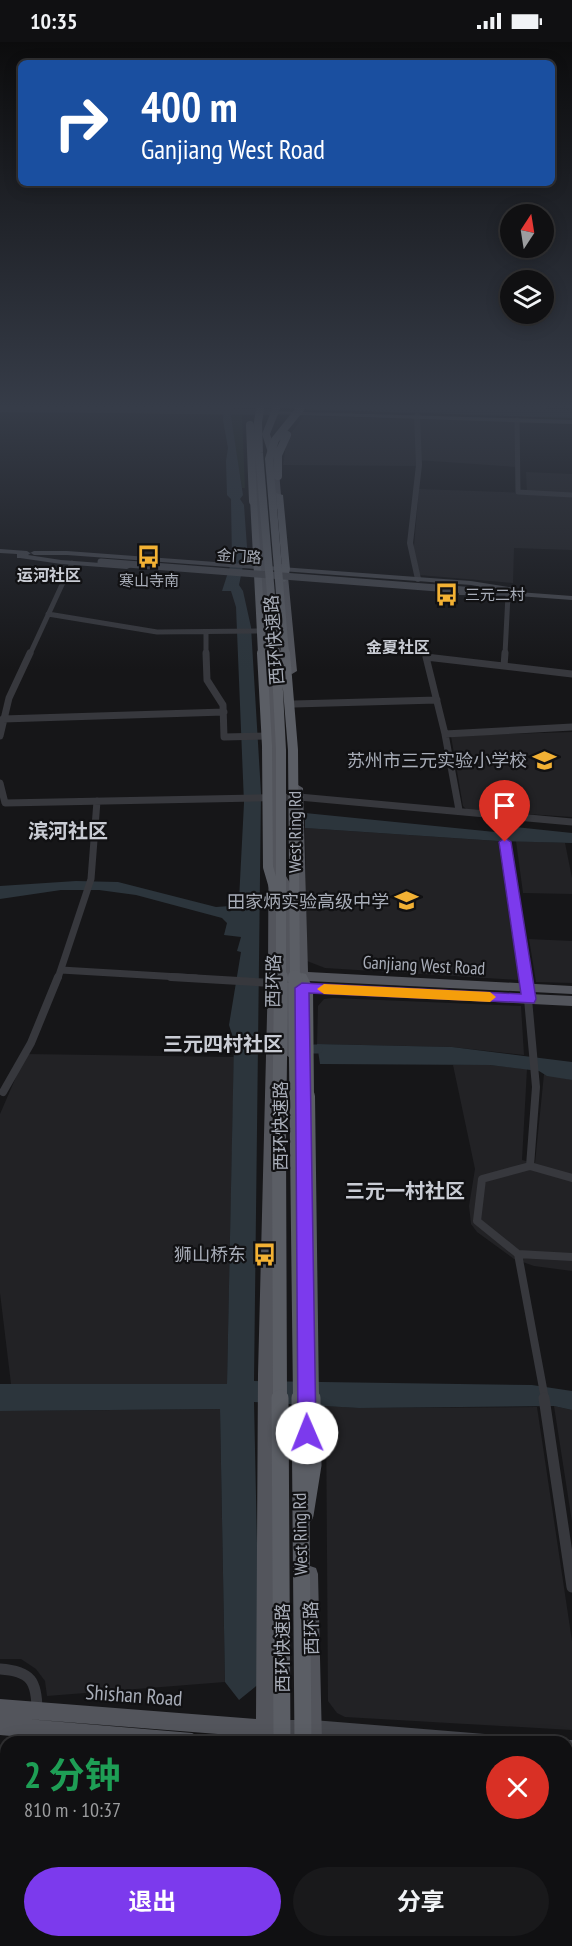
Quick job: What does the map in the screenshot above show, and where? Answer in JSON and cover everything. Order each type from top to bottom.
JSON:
[{"type":"highway","points":[[253,493],[260,572],[267,746],[268,867],[282,918]]},
{"type":"highway","name":"西环快速路","points":[[262,493],[281,750],[282,918],[279,1154],[282,1736]]},
{"type":"highway","name":"West Ring Rd","points":[[272,493],[293,750],[300,1555],[310,1736]]},
{"type":"highway","points":[[279,493],[285,572]]},
{"type":"highway","points":[[300,1555],[313,1465],[308,1096],[304,984]]},
{"type":"main road","name":"西环路","points":[[256,493],[260,572],[267,631],[273,736],[268,797],[273,866],[266,1374],[265,1735]]},
{"type":"main road","name":"西环路","points":[[277,493],[297,736],[304,984],[310,1736]]},
{"type":"main road","name":"金门路","points":[[0,553],[524,593]]},
{"type":"main road","points":[[21,554],[66,553],[247,566],[260,572]]},
{"type":"main road","points":[[21,554],[72,563],[246,576],[260,572],[285,572],[471,583],[524,593],[572,596]]},
{"type":"main road","points":[[285,572],[508,595],[524,593]]},
{"type":"main road","points":[[273,866],[290,892],[288,1049],[303,1062]]},
{"type":"main road","name":"Ganjiang West Road","points":[[270,982],[528,993],[572,990]]},
{"type":"main road","name":"Ganjiang West Road","points":[[528,993],[572,1001]]},
{"type":"main road","name":"Shishan Road","points":[[0,1708],[34,1727],[129,1736]]},
{"type":"main road","name":"Shishan Road","points":[[0,1726],[265,1735]]},
{"type":"main road","points":[[265,1735],[288,1736]]},
{"type":"street","points":[[416,493],[410,543],[418,579]]},
{"type":"street","points":[[534,493],[572,495]]},
{"type":"street","points":[[0,736],[9,698],[72,563]]},
{"type":"street","points":[[504,666],[508,595]]},
{"type":"street","points":[[48,614],[158,632],[288,630]]},
{"type":"street","points":[[206,632],[207,680],[223,705],[224,737],[297,736]]},
{"type":"street","points":[[459,810],[445,734],[426,657],[572,674]]},
{"type":"street","points":[[294,704],[437,700]]},
{"type":"street","points":[[3,719],[224,712]]},
{"type":"street","points":[[445,734],[572,728]]},
{"type":"street","points":[[0,783],[5,803],[299,797],[572,822]]},
{"type":"street","points":[[3,1092],[31,1043],[61,970],[91,879],[97,801]]},
{"type":"street","points":[[501,814],[528,993],[535,1072],[530,1166]]},
{"type":"street","points":[[61,970],[270,982]]},
{"type":"street","points":[[572,1178],[530,1166],[482,1179],[477,1221],[518,1254],[572,1257]]},
{"type":"street","points":[[518,1254],[542,1382],[572,1587]]},
{"type":"street","points":[[0,1669],[22,1671],[31,1678],[38,1694],[34,1727]]},
{"type":"shaded area","points":[[227,493],[243,493],[243,495],[240,499],[244,505],[247,547],[239,585],[243,591],[251,627],[261,793],[254,1381],[532,1385],[572,1391],[572,1410],[554,1406],[359,1408],[254,1402],[260,1683],[239,1700],[225,1682],[220,1409],[0,1411],[0,1384],[227,1384],[234,1041],[229,1025],[241,952],[237,951],[241,937],[224,935],[227,923],[222,918],[136,895],[99,890],[61,890],[0,899],[0,886],[76,881],[118,882],[216,907],[230,906],[239,900],[244,803],[236,607],[231,591],[222,591],[232,560],[231,499]]},
{"type":"shaded area","points":[[419,493],[572,493],[572,550],[514,548],[513,583],[419,575],[413,557]]},
{"type":"shaded area","points":[[572,732],[572,817],[467,810],[463,806],[451,736]]},
{"type":"shaded area","points":[[305,813],[495,832],[495,825],[572,833],[572,843],[498,841],[305,828]]},
{"type":"shaded area","name":"田家炳实验高级中学","points":[[305,828],[498,841],[519,980],[325,968],[307,961]]},
{"type":"shaded area","points":[[516,841],[565,843],[572,878],[572,894],[523,893]]},
{"type":"shaded area","points":[[529,939],[572,941],[572,983],[536,982]]},
{"type":"shaded area","points":[[324,999],[521,1006],[524,1055],[452,1047],[317,1044],[318,1006]]},
{"type":"shaded area","points":[[317,1044],[452,1047],[572,1062],[572,1080],[547,1076],[539,1071],[490,1065],[320,1064]]},
{"type":"shaded area","points":[[26,1054],[234,1057],[227,1384],[11,1384],[0,1293],[0,1114]]},
{"type":"shaded area","points":[[453,1065],[490,1065],[527,1069],[522,1160],[535,1163],[544,1074],[572,1080],[572,1271],[534,1266],[514,1259],[477,1232],[471,1224],[469,1206],[475,1169]]},
{"type":"shaded area","points":[[326,1406],[359,1408],[537,1407],[572,1641],[572,1730],[345,1717],[337,1713],[328,1701]]},
{"type":"shaded area","points":[[554,1406],[572,1410],[572,1522]]},
{"type":"shaded area","points":[[220,1409],[225,1682],[47,1696],[45,1681],[36,1669],[21,1659],[0,1659],[0,1411]]},
{"type":"slow traffic","points":[[324,989],[490,997]]},
{"type":"place","name":"寒山寺南","points":[[149,556]]},
{"type":"place","name":"三元二村","points":[[447,594]]},
{"type":"place","name":"苏州市三元实验小学校","points":[[545,760]]},
{"type":"place","name":"田家炳实验高级中学","points":[[407,901]]},
{"type":"place","name":"狮山桥东","points":[[264,1254]]},
{"type":"district","name":"运河社区","points":[[49,575]]},
{"type":"district","name":"金夏社区","points":[[398,647]]},
{"type":"district","name":"滨河社区","points":[[68,831]]},
{"type":"district","name":"三元四村社区","points":[[223,1044]]},
{"type":"district","name":"三元一村社区","points":[[405,1191]]},
{"type":"route","points":[[307,1433],[302,988],[529,999],[505,842]]}]
